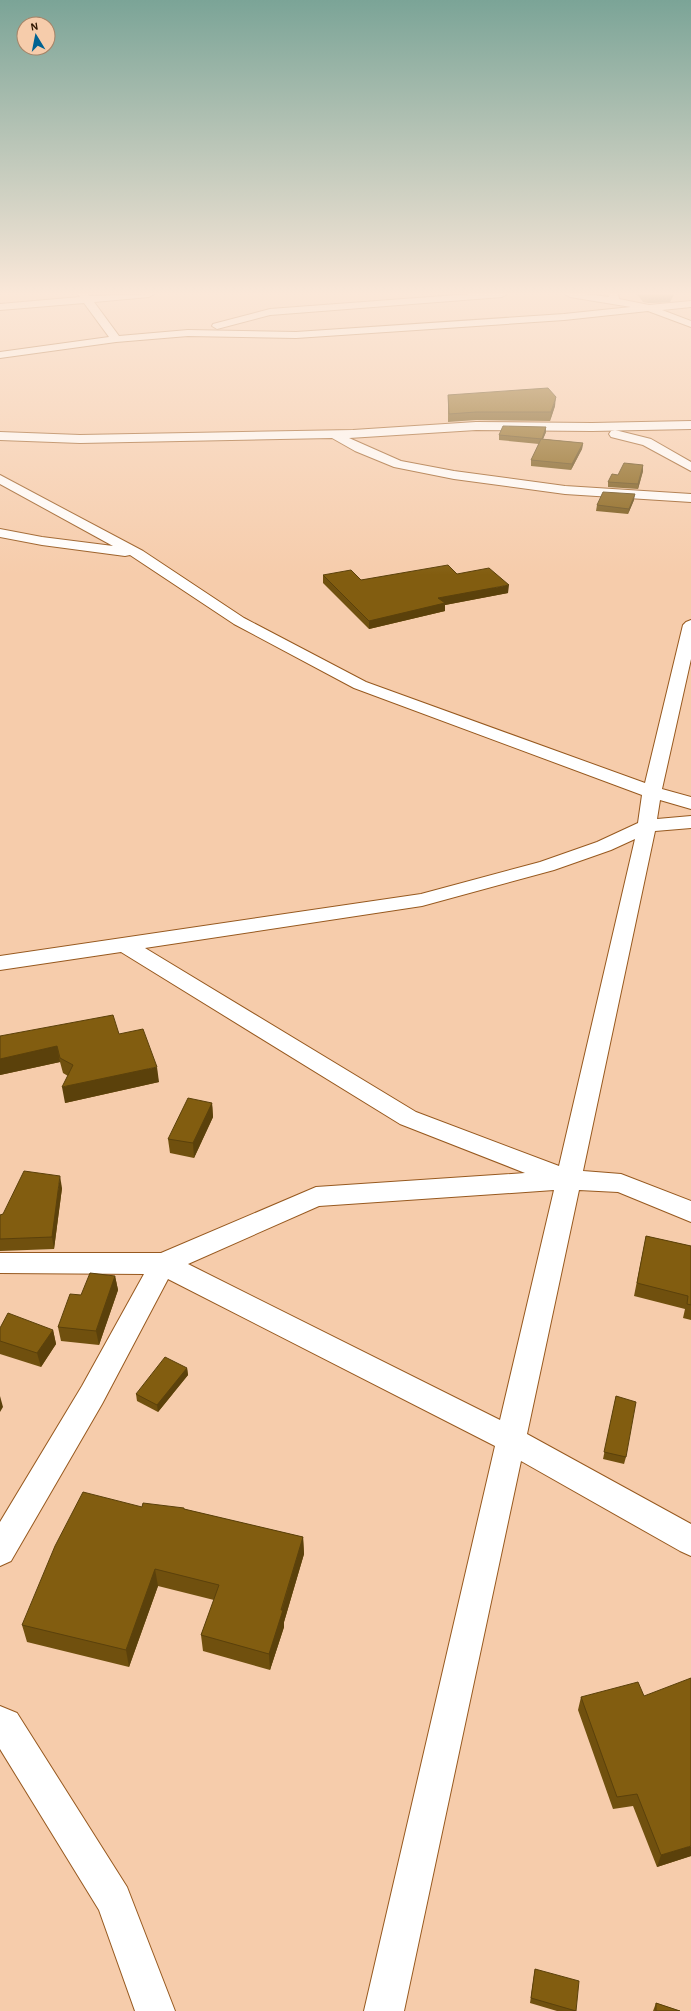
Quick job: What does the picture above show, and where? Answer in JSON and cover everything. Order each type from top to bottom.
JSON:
[{"type":"street","points":[[0,436],[80,439],[334,434],[476,426],[592,427],[691,425]]},
{"type":"street","points":[[592,427],[647,442],[691,467]]},
{"type":"street","points":[[334,434],[359,448],[398,464],[454,475],[565,490],[691,498]]},
{"type":"street","points":[[0,479],[138,554],[239,621],[360,685],[652,792],[691,803]]},
{"type":"street","points":[[0,533],[42,541],[138,554]]},
{"type":"street","points":[[384,2011],[647,826],[652,792],[691,625]]},
{"type":"street","points":[[0,963],[422,900],[547,866],[604,846],[647,826],[691,822]]},
{"type":"street","points":[[125,945],[408,1118],[569,1180]]},
{"type":"street","points":[[0,1264],[163,1264],[316,1197],[569,1180],[621,1183],[691,1212]]},
{"type":"street","points":[[163,1264],[511,1440],[691,1540]]},
{"type":"street","points":[[0,1551],[92,1395],[163,1264]]},
{"type":"street","points":[[0,1723],[6,1725],[114,1900],[155,2011]]},
{"type":"building","points":[[548,388],[556,397],[551,412],[476,412],[449,414],[448,395]]},
{"type":"building","points":[[503,426],[546,427],[542,439],[499,435]]},
{"type":"building","points":[[541,439],[583,443],[572,464],[531,460]]},
{"type":"building","points":[[624,463],[643,465],[638,484],[608,482],[612,474],[618,475]]},
{"type":"building","points":[[603,492],[635,494],[629,509],[597,505]]},
{"type":"building","points":[[448,565],[457,574],[489,568],[509,585],[438,598],[445,603],[369,621],[323,575],[351,570],[361,580]]},
{"type":"building","points":[[113,1015],[119,1034],[143,1029],[157,1067],[62,1087],[73,1065],[60,1058],[57,1046],[0,1059],[0,1036]]},
{"type":"building","points":[[188,1098],[212,1103],[193,1143],[168,1139]]},
{"type":"building","points":[[24,1171],[60,1176],[52,1237],[0,1239],[0,1215],[3,1214]]},
{"type":"building","points":[[646,1236],[691,1246],[691,1305],[687,1304],[688,1296],[637,1283]]},
{"type":"building","points":[[90,1273],[115,1276],[96,1331],[58,1327],[70,1294],[81,1295]]},
{"type":"building","points":[[8,1313],[53,1330],[37,1353],[0,1341],[0,1328]]},
{"type":"building","points":[[165,1357],[187,1368],[157,1405],[136,1394]]},
{"type":"building","points":[[616,1396],[636,1402],[626,1457],[604,1452]]},
{"type":"building","points":[[83,1492],[142,1507],[143,1503],[184,1508],[303,1537],[269,1654],[201,1635],[219,1585],[155,1569],[126,1650],[22,1625],[55,1546]]},
{"type":"building","points":[[691,1678],[691,1846],[661,1855],[637,1794],[617,1797],[581,1697],[638,1682],[644,1696]]},
{"type":"building","points":[[535,1969],[579,1981],[576,2011],[531,1998]]},
{"type":"building","points":[[656,2003],[680,2011],[656,2011]]}]
